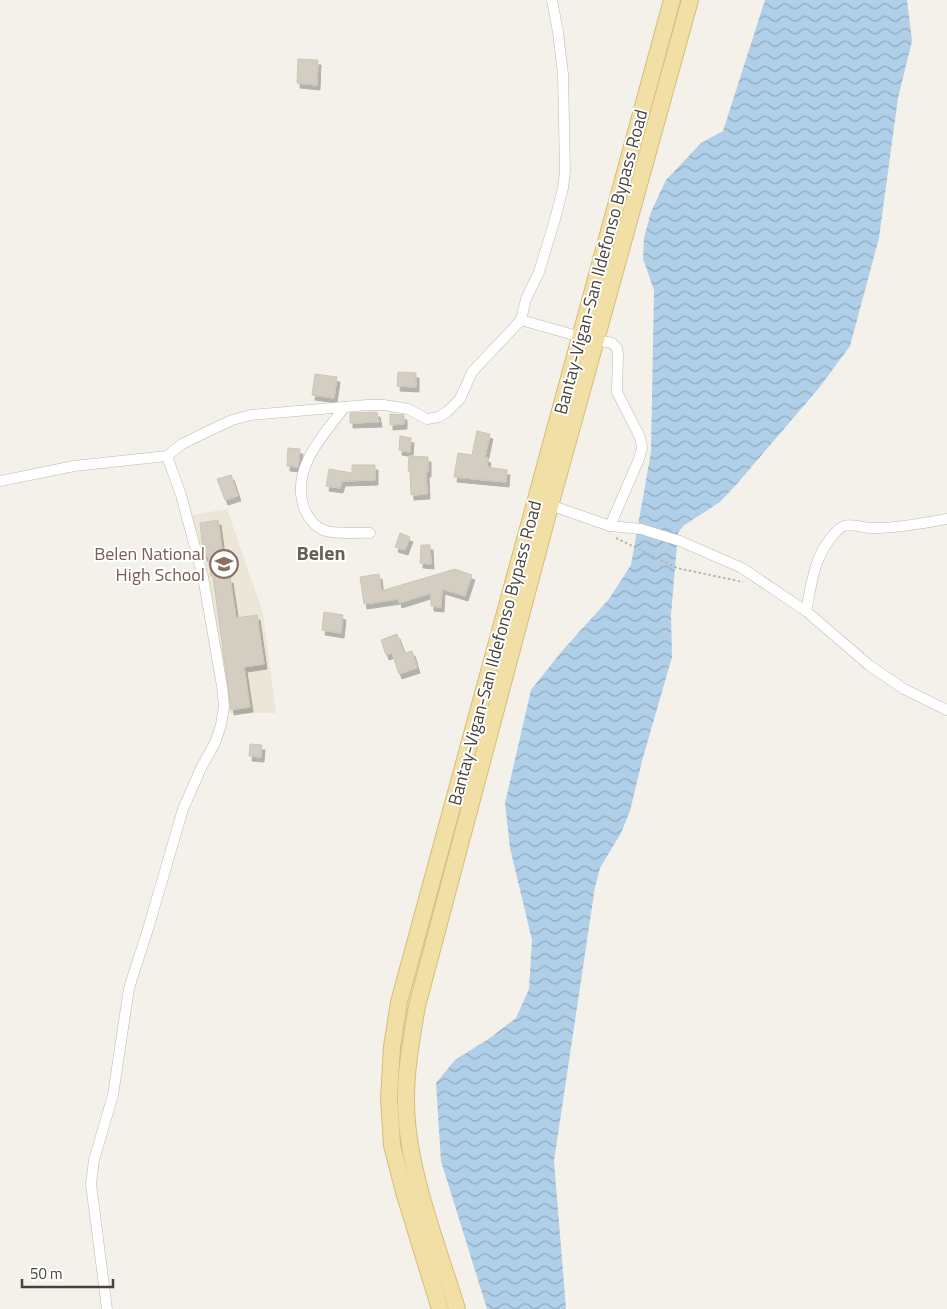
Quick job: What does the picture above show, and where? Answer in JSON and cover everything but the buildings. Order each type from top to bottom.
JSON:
[{"type":"main road","name":"Bantay-Vigan-San Ildefonso Bypass Road","points":[[588,339],[672,0]]},
{"type":"main road","name":"Bantay-Vigan-San Ildefonso Bypass Road","points":[[440,1309],[404,1192],[392,1145],[389,1098],[392,1047],[399,1002],[543,503],[588,339],[690,0]]},
{"type":"main road","name":"Bantay-Vigan-San Ildefonso Bypass Road","points":[[457,1309],[420,1187],[410,1143],[406,1098],[409,1050],[417,1006],[543,503]]},
{"type":"street","points":[[0,481],[74,466],[167,456],[182,444],[232,420],[251,415],[384,405],[408,409],[427,419],[439,417],[448,411],[460,398],[472,372],[521,320],[526,299],[539,272],[563,188],[565,171],[563,74],[552,0]]},
{"type":"street","points":[[521,320],[588,339],[612,343],[616,348],[618,354],[617,392],[640,437],[642,448],[639,460],[610,526]]},
{"type":"street","points":[[345,407],[319,441],[306,464],[302,477],[301,494],[309,519],[316,526],[331,532],[370,533]]},
{"type":"street","points":[[107,1309],[91,1184],[94,1160],[113,1095],[129,988],[184,809],[202,766],[215,743],[221,725],[224,706],[203,578],[183,503],[167,456]]},
{"type":"street","points":[[543,503],[610,526],[641,529],[680,541],[742,568],[806,611],[870,666],[904,689],[947,710]]},
{"type":"street","points":[[806,611],[818,556],[829,539],[839,529],[844,526],[900,527],[947,519]]},
{"type":"path","points":[[630,546],[677,568],[748,583]]},
{"type":"shaded area","name":"Belen National High School","points":[[227,509],[263,613],[276,713],[228,713],[192,515]]},
{"type":"water","points":[[765,0],[907,0],[912,41],[898,98],[879,238],[850,346],[819,388],[736,485],[720,502],[683,526],[678,533],[671,615],[672,657],[642,761],[630,811],[621,833],[600,868],[595,887],[554,1161],[566,1309],[487,1309],[441,1161],[436,1083],[455,1060],[490,1038],[516,1018],[529,989],[532,940],[510,848],[505,803],[531,690],[562,651],[609,599],[631,565],[651,452],[654,290],[643,259],[644,238],[651,212],[666,180],[701,143],[723,131]]},
{"type":"place","name":"Belen National High School","points":[[224,564]]},
{"type":"district","name":"Belen","points":[[321,553]]}]
